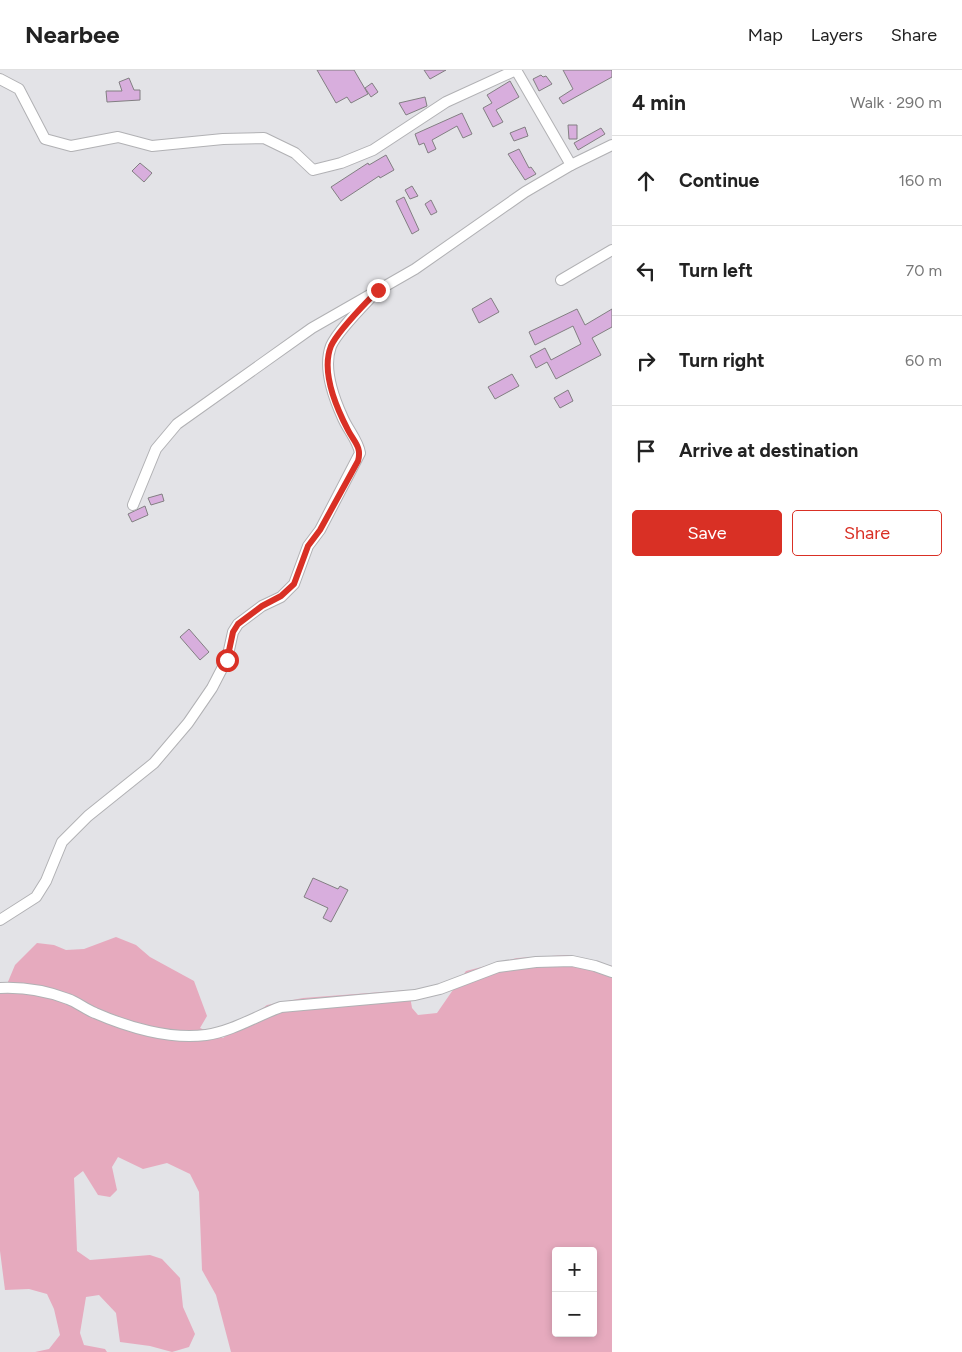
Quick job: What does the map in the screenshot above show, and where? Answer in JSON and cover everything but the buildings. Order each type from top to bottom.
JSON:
[{"type":"street","points":[[0,79],[19,89],[45,139],[58,144],[71,146],[118,137],[152,146],[223,139],[264,138],[295,153],[313,170],[341,163],[373,150],[446,102],[516,70],[571,165]]},
{"type":"street","points":[[133,505],[156,449],[176,424],[312,328],[415,269],[525,192],[612,144]]},
{"type":"street","points":[[561,280],[612,250]]},
{"type":"street","points":[[0,920],[18,910],[42,890],[62,842],[88,816],[122,790],[167,749],[212,688],[227,660],[233,632],[238,624],[262,606],[281,596],[294,584],[308,546],[320,530],[360,453],[359,445],[350,432],[337,405],[328,367],[332,345],[378,290]]},
{"type":"street","points":[[0,988],[14,988],[69,999],[95,1013],[144,1030],[198,1035],[238,1026],[261,1014],[281,1007],[415,995],[440,989],[498,968],[536,962],[572,961],[612,972]]},
{"type":"shaded area","points":[[116,937],[136,945],[150,957],[194,981],[207,1016],[200,1028],[223,1038],[267,1005],[303,998],[409,990],[412,1008],[418,1015],[437,1013],[466,971],[517,958],[568,955],[612,966],[612,1352],[231,1352],[216,1295],[202,1270],[199,1192],[190,1174],[167,1163],[143,1169],[118,1157],[112,1167],[117,1190],[110,1197],[98,1195],[83,1171],[74,1178],[77,1251],[90,1260],[150,1255],[162,1259],[180,1278],[183,1307],[195,1334],[189,1347],[172,1352],[150,1346],[120,1342],[116,1313],[99,1295],[86,1297],[80,1333],[84,1345],[105,1349],[107,1352],[35,1352],[49,1349],[60,1335],[54,1309],[47,1294],[29,1289],[5,1290],[0,1251],[0,991],[5,989],[15,965],[37,943],[54,945],[66,950],[84,949]]},
{"type":"route","points":[[227,660],[233,632],[238,624],[262,606],[281,596],[294,584],[308,546],[320,530],[358,461],[359,445],[350,432],[337,405],[328,367],[332,345],[378,290]]}]
